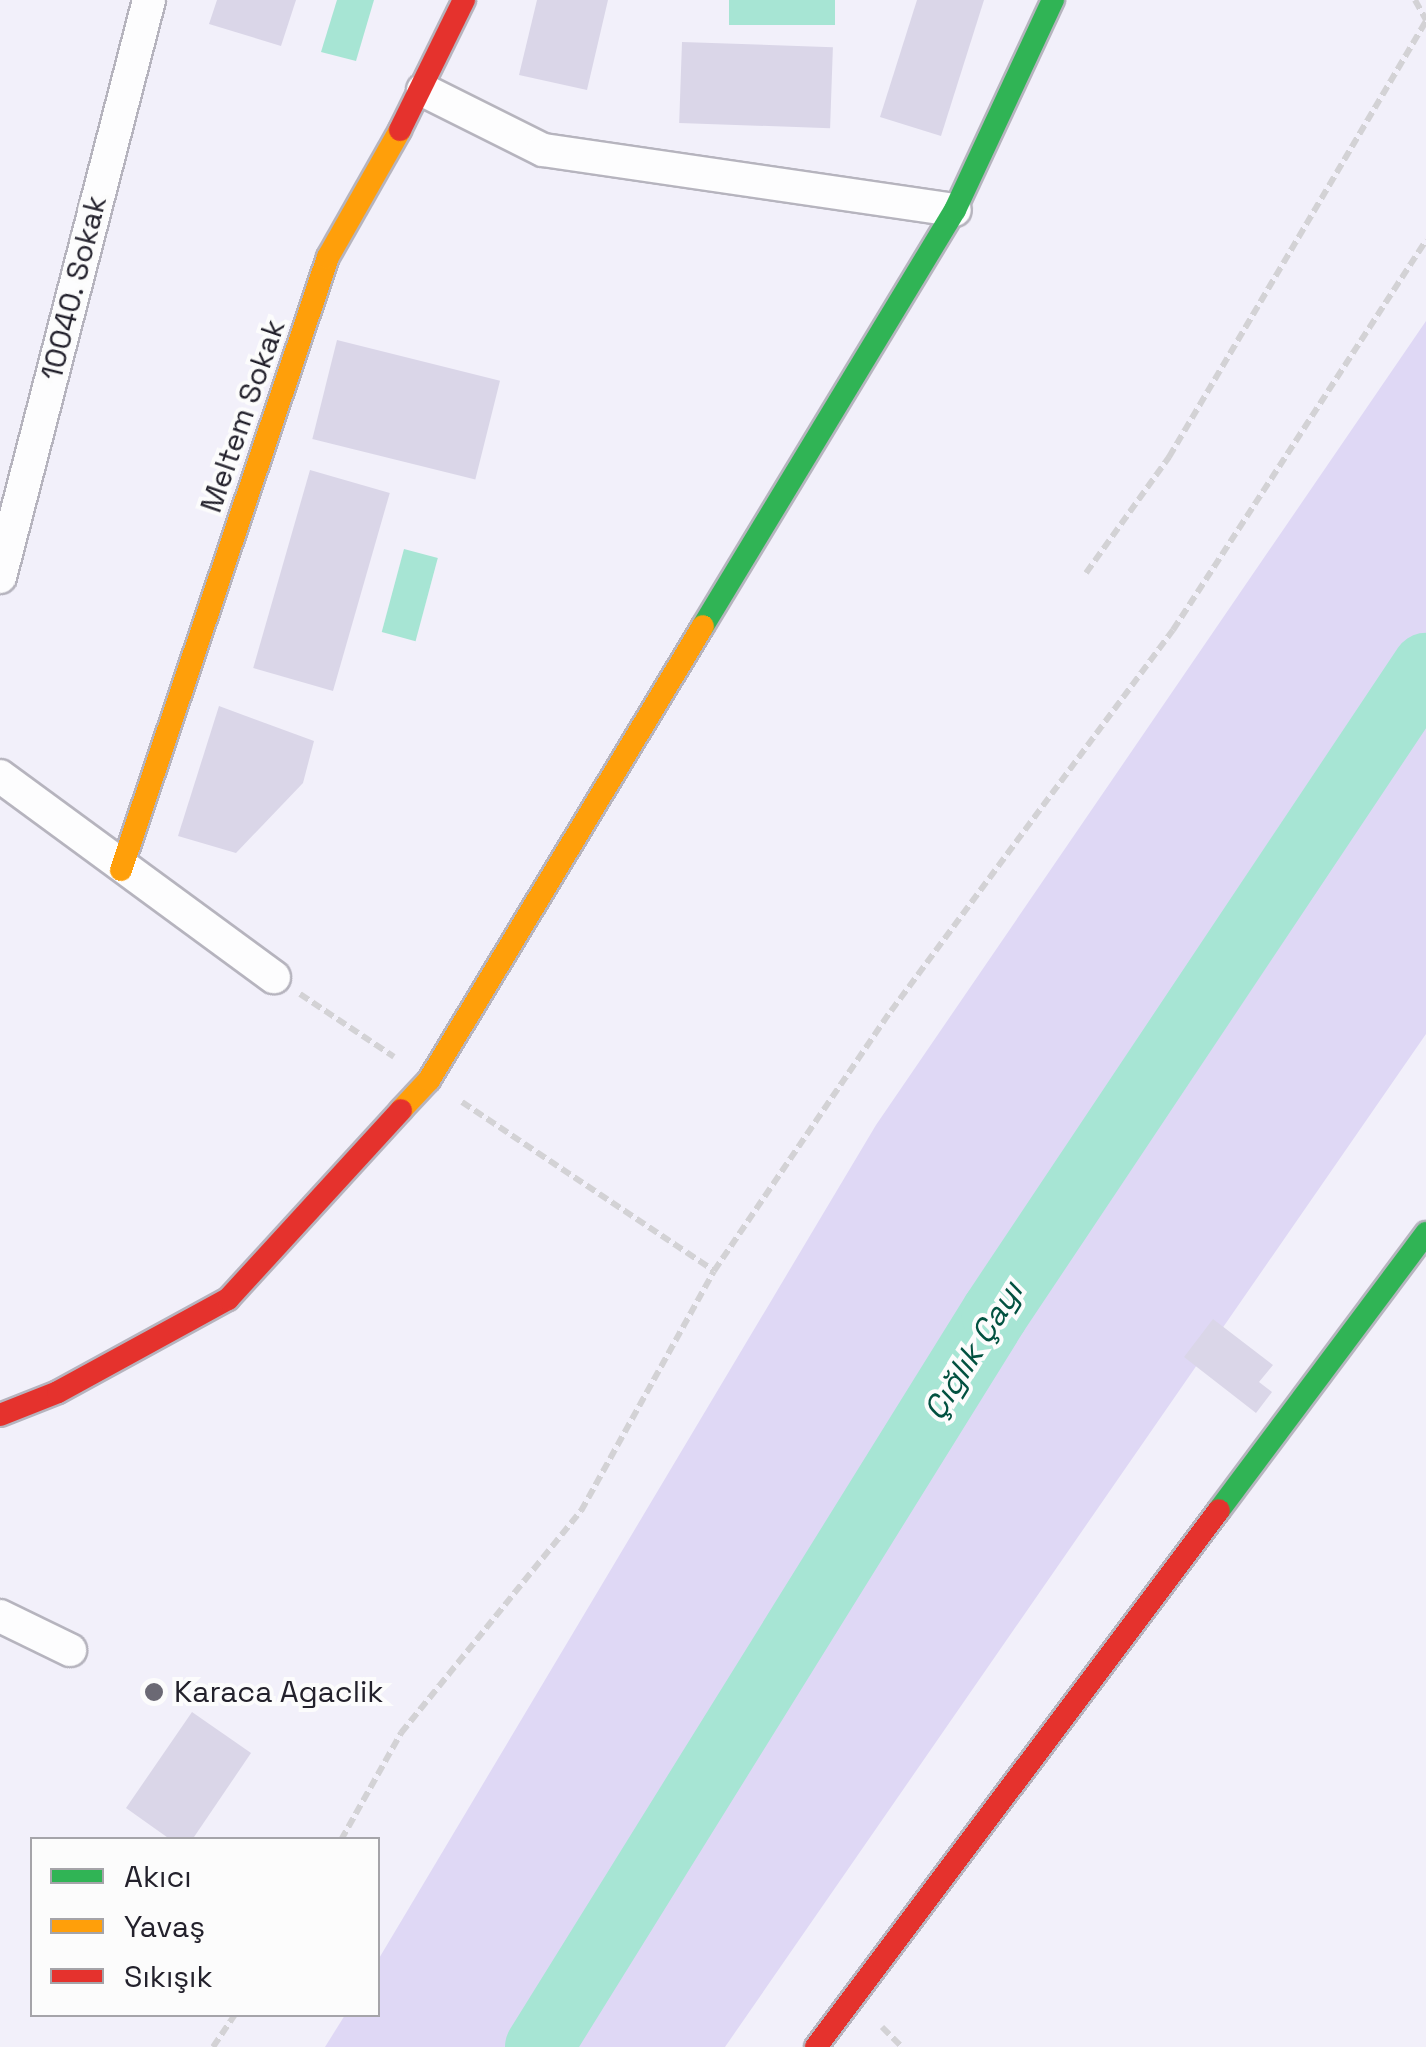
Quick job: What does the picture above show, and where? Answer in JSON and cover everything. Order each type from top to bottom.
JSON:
[{"type":"street","name":"10040. Sokak","points":[[0,576],[149,0]]},
{"type":"street","name":"Meltem Sokak","points":[[120,870],[328,257],[423,90],[464,0]]},
{"type":"street","points":[[0,1415],[58,1392],[228,1299],[429,1080],[955,210],[1053,0]]},
{"type":"street","points":[[423,90],[543,150],[955,210]]},
{"type":"street","points":[[0,776],[120,870],[274,977]]},
{"type":"street","points":[[816,2047],[1426,1233]]},
{"type":"street","points":[[0,1616],[70,1650]]},
{"type":"path","points":[[1086,574],[1179,441],[1426,21],[1415,0]]},
{"type":"path","points":[[343,1837],[401,1733],[581,1511],[714,1271],[891,1011],[1173,630],[1426,240]]},
{"type":"path","points":[[274,977],[714,1271]]},
{"type":"path","points":[[213,2047],[232,2017]]},
{"type":"shaded area","points":[[337,0],[374,0],[356,61],[321,52]]},
{"type":"shaded area","points":[[729,0],[835,0],[835,25],[729,25]]},
{"type":"shaded area","points":[[1426,321],[1426,1034],[725,2047],[325,2047],[344,2017],[380,2017],[380,1957],[876,1125]]},
{"type":"shaded area","points":[[404,549],[438,558],[416,641],[382,632]]},
{"type":"building","points":[[217,0],[296,0],[281,46],[209,24]]},
{"type":"building","points":[[537,0],[608,0],[587,90],[519,75]]},
{"type":"building","points":[[917,0],[984,0],[941,136],[880,117]]},
{"type":"building","points":[[682,42],[833,47],[830,128],[679,123]]},
{"type":"building","points":[[337,340],[500,381],[475,480],[312,439]]},
{"type":"building","points":[[310,470],[390,493],[333,691],[253,668]]},
{"type":"building","points":[[219,706],[314,741],[303,783],[236,853],[178,836]]},
{"type":"building","points":[[1213,1319],[1273,1365],[1259,1382],[1272,1392],[1256,1413],[1184,1357]]},
{"type":"building","points":[[192,1712],[251,1753],[194,1837],[167,1837],[126,1808]]},
{"type":"waterway","name":"Çığlık Çayı","points":[[539,2047],[995,1313],[1426,667]]},
{"type":"traffic: fast","points":[[703,626],[955,210],[1053,0]]},
{"type":"traffic: fast","points":[[1219,1510],[1426,1233]]},
{"type":"traffic: slow","points":[[121,870],[328,257],[400,130]]},
{"type":"traffic: slow","points":[[401,1110],[429,1080],[703,626]]},
{"type":"traffic: jam","points":[[400,130],[464,0]]},
{"type":"traffic: jam","points":[[0,1415],[58,1392],[228,1299],[401,1110]]},
{"type":"traffic: jam","points":[[816,2047],[1219,1510]]},
{"type":"place","name":"Karaca Agaclik","points":[[154,1692]]}]
